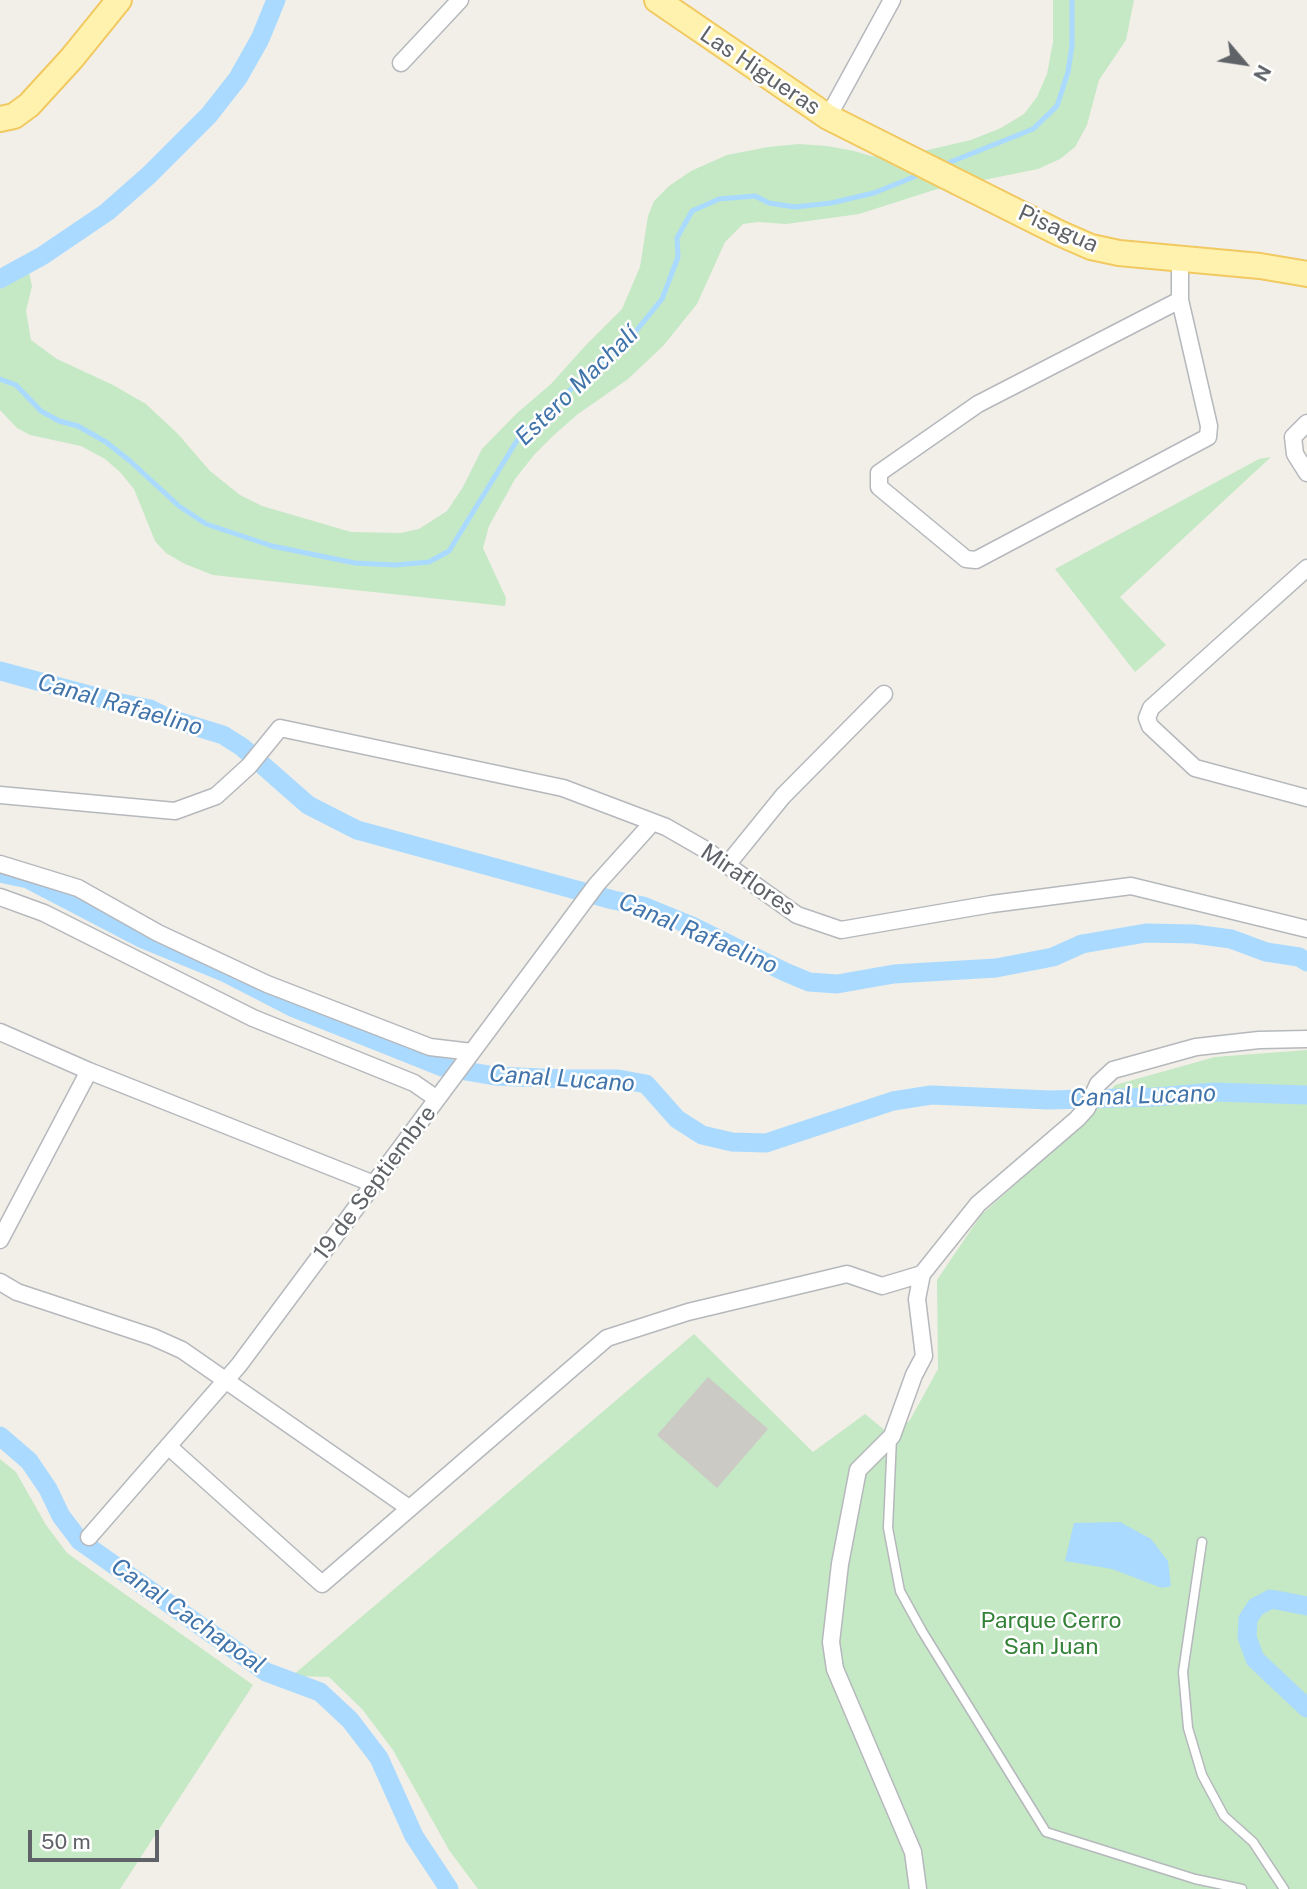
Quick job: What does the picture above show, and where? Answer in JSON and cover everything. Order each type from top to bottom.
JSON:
[{"type":"main road","name":"Las Higueras","points":[[657,0],[828,117]]},
{"type":"main road","points":[[0,120],[14,116],[29,105],[72,58],[112,2]]},
{"type":"main road","name":"Pisagua","points":[[828,117],[1091,247],[1119,253],[1180,257],[1307,274]]},
{"type":"street","points":[[401,64],[460,0]]},
{"type":"street","points":[[828,117],[892,0]]},
{"type":"street","points":[[1180,257],[1180,300],[1209,426],[1208,437],[976,560],[966,559],[879,487],[878,473],[978,404],[1180,300]]},
{"type":"street","points":[[1307,423],[1293,437],[1295,454],[1307,473]]},
{"type":"street","points":[[1307,568],[1151,708],[1147,718],[1150,726],[1195,768],[1307,798]]},
{"type":"street","points":[[727,865],[783,796],[884,694]]},
{"type":"street","name":"Miraflores","points":[[0,794],[175,811],[216,796],[249,766],[280,728],[563,788],[653,822],[706,850],[797,915],[841,930],[992,904],[1131,886],[1307,929]]},
{"type":"street","name":"19 de Septiembre","points":[[89,1537],[225,1381],[597,884],[653,822]]},
{"type":"street","points":[[0,863],[78,888],[158,933],[267,984],[430,1046],[469,1056]]},
{"type":"street","points":[[0,897],[44,913],[253,1018],[414,1083],[437,1099]]},
{"type":"street","points":[[0,1032],[373,1184]]},
{"type":"street","points":[[918,1889],[913,1852],[835,1669],[831,1642],[840,1564],[858,1470],[892,1436],[914,1375],[924,1356],[917,1299],[922,1274],[978,1204],[1087,1108],[1098,1084],[1113,1070],[1195,1047],[1307,1038]]},
{"type":"street","points":[[0,1240],[89,1070]]},
{"type":"street","points":[[168,1446],[322,1584],[607,1338],[688,1312],[847,1274],[882,1286],[922,1274]]},
{"type":"street","points":[[0,1282],[17,1292],[182,1350],[410,1508]]},
{"type":"lane","points":[[892,1436],[888,1528],[900,1591],[1046,1832],[1195,1879],[1242,1889]]},
{"type":"lane","points":[[1202,1542],[1183,1672],[1188,1728],[1202,1775],[1224,1816],[1254,1842],[1284,1889]]},
{"type":"green space","points":[[1053,0],[1134,0],[1126,40],[1099,80],[1087,125],[1075,147],[1060,159],[1038,169],[934,190],[859,214],[786,224],[743,224],[725,242],[697,304],[663,346],[628,379],[578,414],[555,434],[515,479],[489,526],[483,548],[506,598],[505,606],[213,575],[166,553],[155,541],[134,489],[105,459],[81,446],[30,435],[17,428],[0,410],[0,283],[28,268],[32,286],[26,311],[31,340],[57,359],[146,404],[178,434],[210,471],[240,495],[262,506],[351,532],[401,533],[419,529],[447,511],[463,487],[482,449],[516,414],[551,384],[622,309],[640,267],[648,216],[654,201],[669,186],[691,171],[727,155],[768,147],[799,144],[827,146],[893,158],[971,140],[1001,128],[1024,114],[1037,97],[1047,74],[1053,42]]},
{"type":"green space","points":[[1271,457],[1120,597],[1166,645],[1135,672],[1055,569],[1259,459]]},
{"type":"green space","name":"Parque Cerro San Juan","points":[[1307,1050],[1307,1889],[478,1889],[449,1850],[393,1750],[362,1709],[329,1677],[292,1676],[694,1334],[813,1452],[865,1414],[892,1436],[910,1420],[938,1369],[937,1280],[981,1215],[1089,1119],[1115,1085],[1215,1057]]},
{"type":"green space","points":[[0,1459],[16,1472],[46,1525],[67,1553],[253,1685],[120,1889],[0,1889]]},
{"type":"water","points":[[1120,1522],[1151,1539],[1168,1561],[1171,1586],[1162,1588],[1112,1569],[1065,1561],[1074,1523]]},
{"type":"building","points":[[708,1377],[768,1429],[717,1488],[657,1435]]},
{"type":"waterway","name":"Canal Rafaelino","points":[[0,279],[42,256],[107,212],[149,175],[209,115],[238,78],[260,39],[276,0]]},
{"type":"waterway","name":"Estero Machalí","points":[[943,165],[1033,129],[1057,106],[1068,72],[1072,46],[1072,0]]},
{"type":"waterway","name":"Estero Machalí","points":[[0,379],[16,385],[41,411],[59,421],[78,426],[106,442],[179,506],[206,524],[272,546],[355,563],[395,565],[429,562],[449,551],[521,434],[636,331],[662,299],[678,257],[677,238],[692,211],[719,199],[755,196],[769,203],[795,207],[831,203],[874,193],[921,174]]},
{"type":"waterway","name":"Canal Rafaelino","points":[[0,671],[150,709],[168,718],[223,735],[242,747],[308,805],[357,830],[643,906],[692,926],[809,982],[837,984],[894,974],[996,968],[1053,957],[1082,944],[1146,933],[1194,934],[1231,939],[1266,952],[1299,957],[1307,962]]},
{"type":"waterway","name":"Canal Lucano","points":[[0,873],[28,879],[143,939],[226,973],[294,1008],[442,1067],[495,1076],[618,1079],[646,1084],[677,1119],[702,1135],[732,1142],[766,1143],[893,1101],[931,1095],[1049,1100],[1155,1097],[1214,1092],[1307,1095]]},
{"type":"waterway","name":"Canal Cachapoal","points":[[0,1436],[29,1461],[48,1489],[61,1516],[80,1541],[266,1672],[320,1692],[350,1720],[379,1758],[414,1836],[449,1889]]},
{"type":"waterway","name":"Canal Lucano","points":[[1307,1606],[1271,1599],[1256,1607],[1248,1619],[1247,1637],[1255,1659],[1307,1708]]}]
